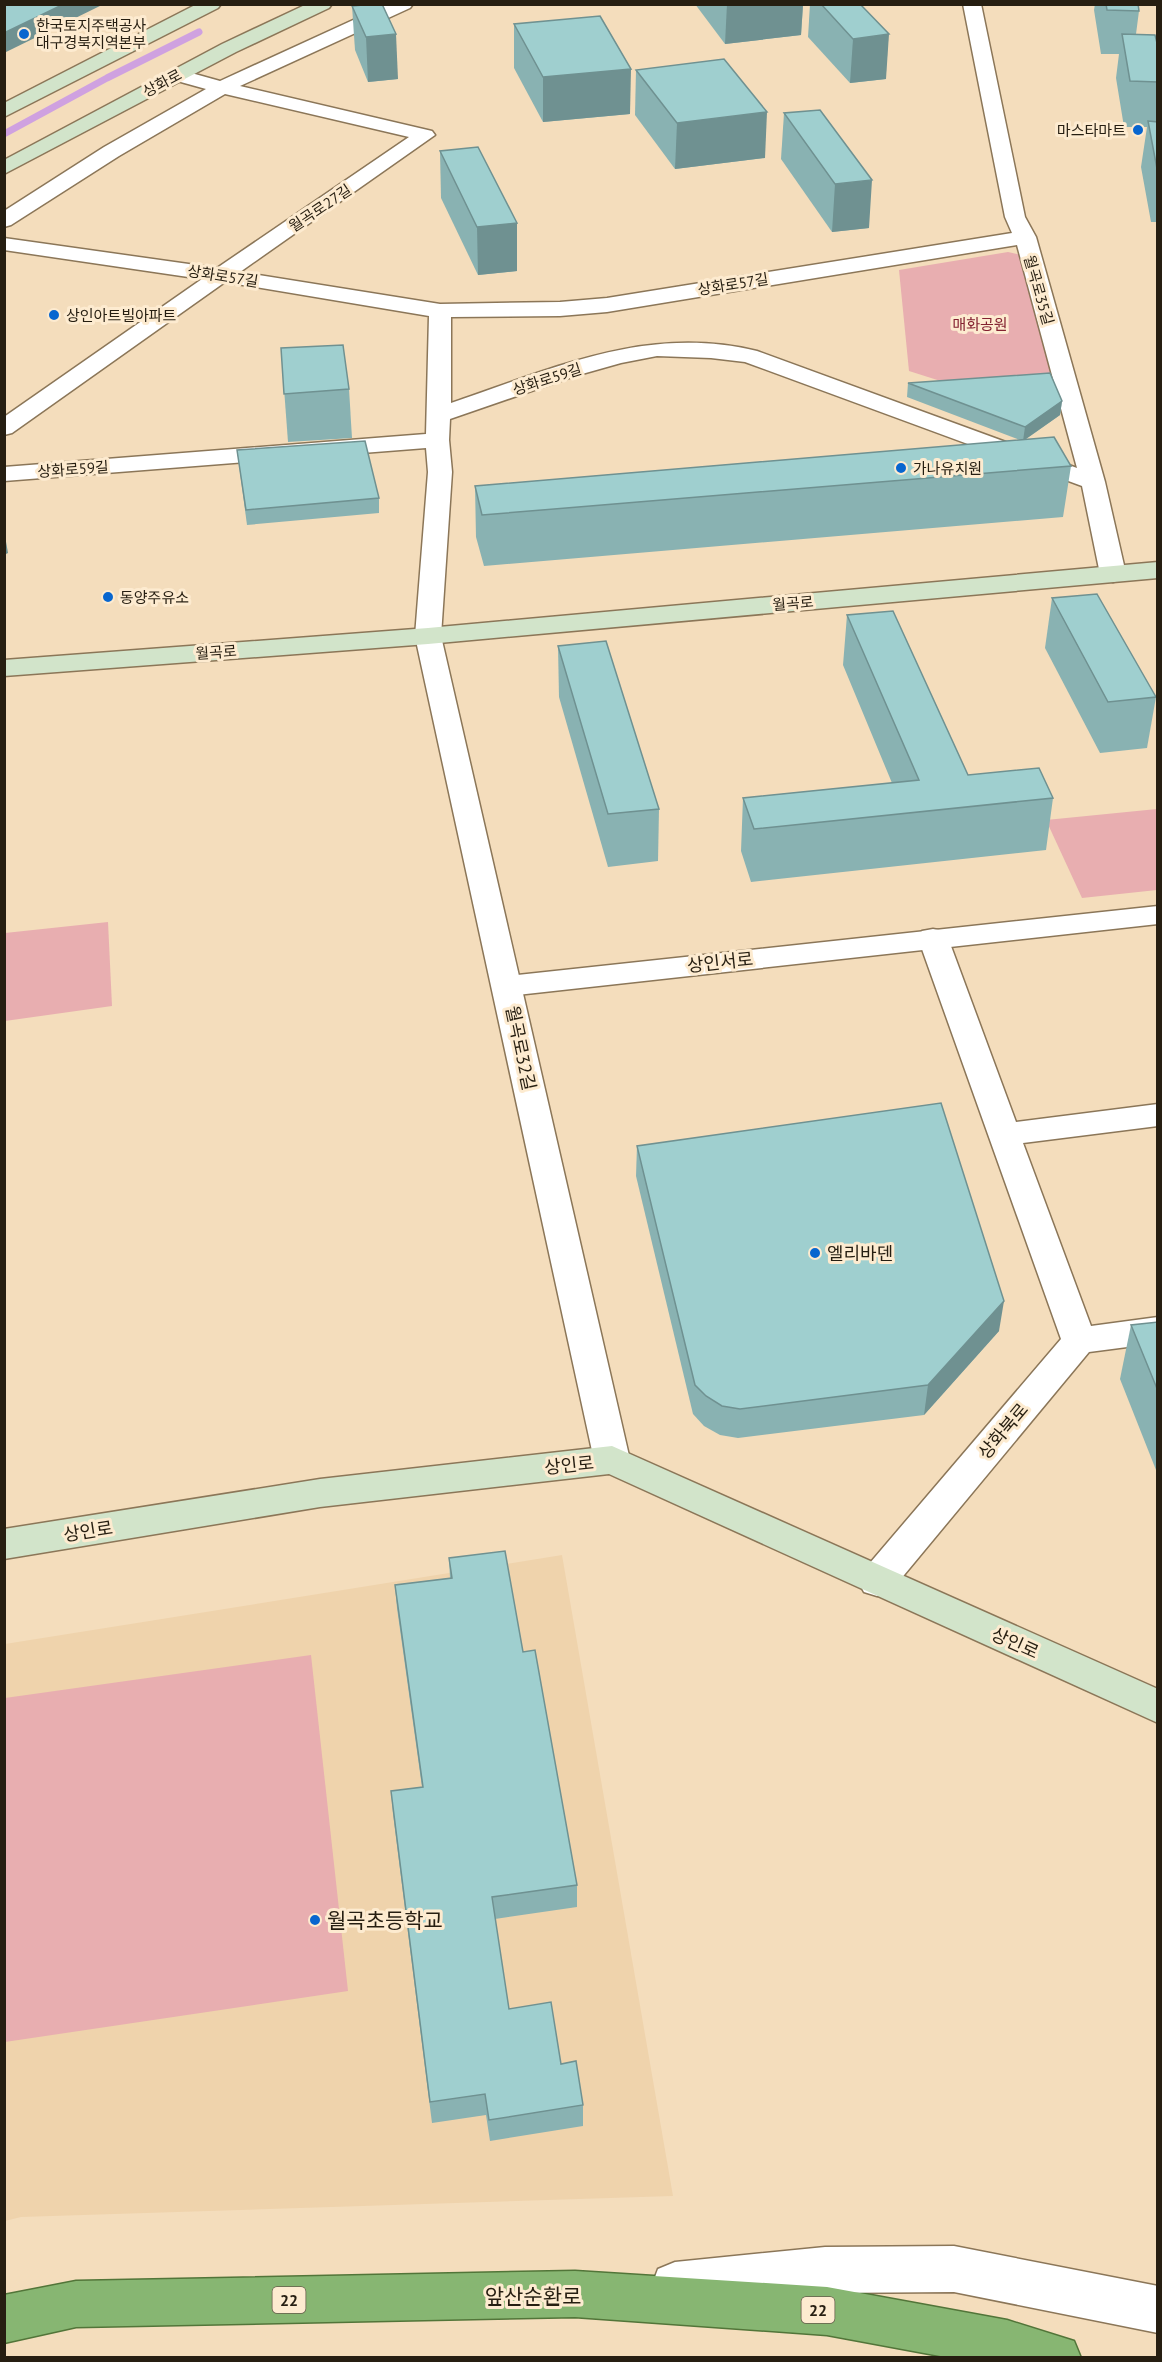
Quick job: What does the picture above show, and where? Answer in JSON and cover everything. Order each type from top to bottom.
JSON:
[{"type":"highway","name":"앞산순환로","points":[[4,2319],[76,2304],[575,2294],[827,2311],[1007,2344],[1057,2358]]},
{"type":"main road","name":"상화로","points":[[4,111],[158,30],[221,26],[303,13],[323,4]]},
{"type":"main road","points":[[282,7],[303,13]]},
{"type":"main road","name":"상화로","points":[[4,168],[177,75],[221,26]]},
{"type":"main road","name":"월곡로","points":[[4,668],[428,636],[1158,570]]},
{"type":"main road","name":"상인로","points":[[4,1544],[320,1493],[612,1460],[1158,1707]]},
{"type":"street","points":[[4,220],[80,170],[223,88],[323,39],[404,4]]},
{"type":"street","name":"월곡로35길","points":[[972,4],[1015,217],[1024,237],[1093,482],[1113,574]]},
{"type":"street","name":"월곡로27길","points":[[4,428],[220,275],[425,135],[223,88],[177,75]]},
{"type":"street","name":"상화로57길","points":[[4,244],[220,275],[440,311],[560,309],[607,305],[1024,237]]},
{"type":"street","points":[[428,636],[440,472],[437,440],[440,311]]},
{"type":"street","name":"상화로59길","points":[[439,415],[585,366],[647,351],[712,351],[749,356],[1093,482]]},
{"type":"street","name":"상화로59길","points":[[4,474],[437,440]]},
{"type":"street","name":"월곡로32길","points":[[428,636],[508,986],[612,1460]]},
{"type":"street","name":"상인서로","points":[[508,986],[1158,915]]},
{"type":"street","points":[[933,938],[1079,1341],[1158,1330]]},
{"type":"street","points":[[1004,1134],[1158,1116]]},
{"type":"street","name":"상화북로","points":[[877,1581],[1079,1341]]},
{"type":"street","points":[[575,2294],[825,2270],[954,2269],[1158,2310]]},
{"type":"shaded area","name":"월곡초등학교","points":[[562,1555],[673,2196],[21,2217],[5,2221],[5,1644]]},
{"type":"green space","name":"매화공원","points":[[1008,252],[1031,257],[1065,383],[972,391],[909,371],[899,270]]},
{"type":"green space","points":[[1157,809],[1157,890],[1082,898],[1046,820]]},
{"type":"green space","points":[[108,922],[112,1006],[5,1021],[5,933]]},
{"type":"green space","points":[[311,1655],[348,1991],[5,2042],[5,1698]]},
{"type":"building","points":[[4,4],[64,4],[4,33]]},
{"type":"building","points":[[382,4],[396,34],[366,37],[352,6]]},
{"type":"building","points":[[821,4],[860,4],[889,34],[853,39]]},
{"type":"building","points":[[1106,4],[1138,4],[1139,11],[1107,10]]},
{"type":"building","points":[[600,16],[631,69],[543,77],[514,24]]},
{"type":"building","points":[[1122,34],[1155,35],[1158,47],[1158,82],[1130,81]]},
{"type":"building","points":[[724,59],[767,112],[677,123],[636,70]]},
{"type":"building","points":[[820,110],[872,180],[835,184],[784,113]]},
{"type":"building","points":[[1148,121],[1158,122],[1158,174]]},
{"type":"building","points":[[478,147],[517,223],[477,227],[440,151]]},
{"type":"building","points":[[343,345],[349,389],[284,394],[281,348]]},
{"type":"building","points":[[1050,373],[1062,401],[1025,427],[908,383]]},
{"type":"building","points":[[1054,437],[1071,466],[482,515],[475,486]]},
{"type":"building","points":[[365,441],[379,498],[246,510],[237,450]]},
{"type":"building","points":[[1097,594],[1156,697],[1108,702],[1052,598]]},
{"type":"building","points":[[893,611],[968,775],[1039,768],[1053,798],[754,829],[743,798],[919,780],[847,615]]},
{"type":"building","points":[[606,641],[659,809],[608,814],[558,646]]},
{"type":"building","name":"엘리바덴","points":[[941,1103],[1004,1301],[928,1385],[740,1409],[722,1406],[706,1396],[695,1385],[637,1146]]},
{"type":"building","points":[[1158,1322],[1158,1391],[1131,1325]]},
{"type":"building","points":[[505,1551],[523,1652],[535,1650],[577,1885],[492,1897],[509,2009],[551,2002],[561,2064],[576,2061],[583,2105],[489,2120],[485,2094],[430,2102],[391,1791],[423,1787],[395,1585],[452,1578],[449,1558]]},
{"type":"waterway","points":[[4,134],[107,78],[199,32]]},
{"type":"place","name":"한국토지주택공사 대구경북지역본부","points":[[24,34]]},
{"type":"place","name":"마스타마트","points":[[1138,130]]},
{"type":"place","name":"상인아트빌아파트","points":[[54,315]]},
{"type":"place","name":"가나유치원","points":[[901,468]]},
{"type":"place","name":"동양주유소","points":[[108,597]]},
{"type":"place","name":"엘리바덴","points":[[815,1253]]},
{"type":"place","name":"월곡초등학교","points":[[315,1920]]}]
